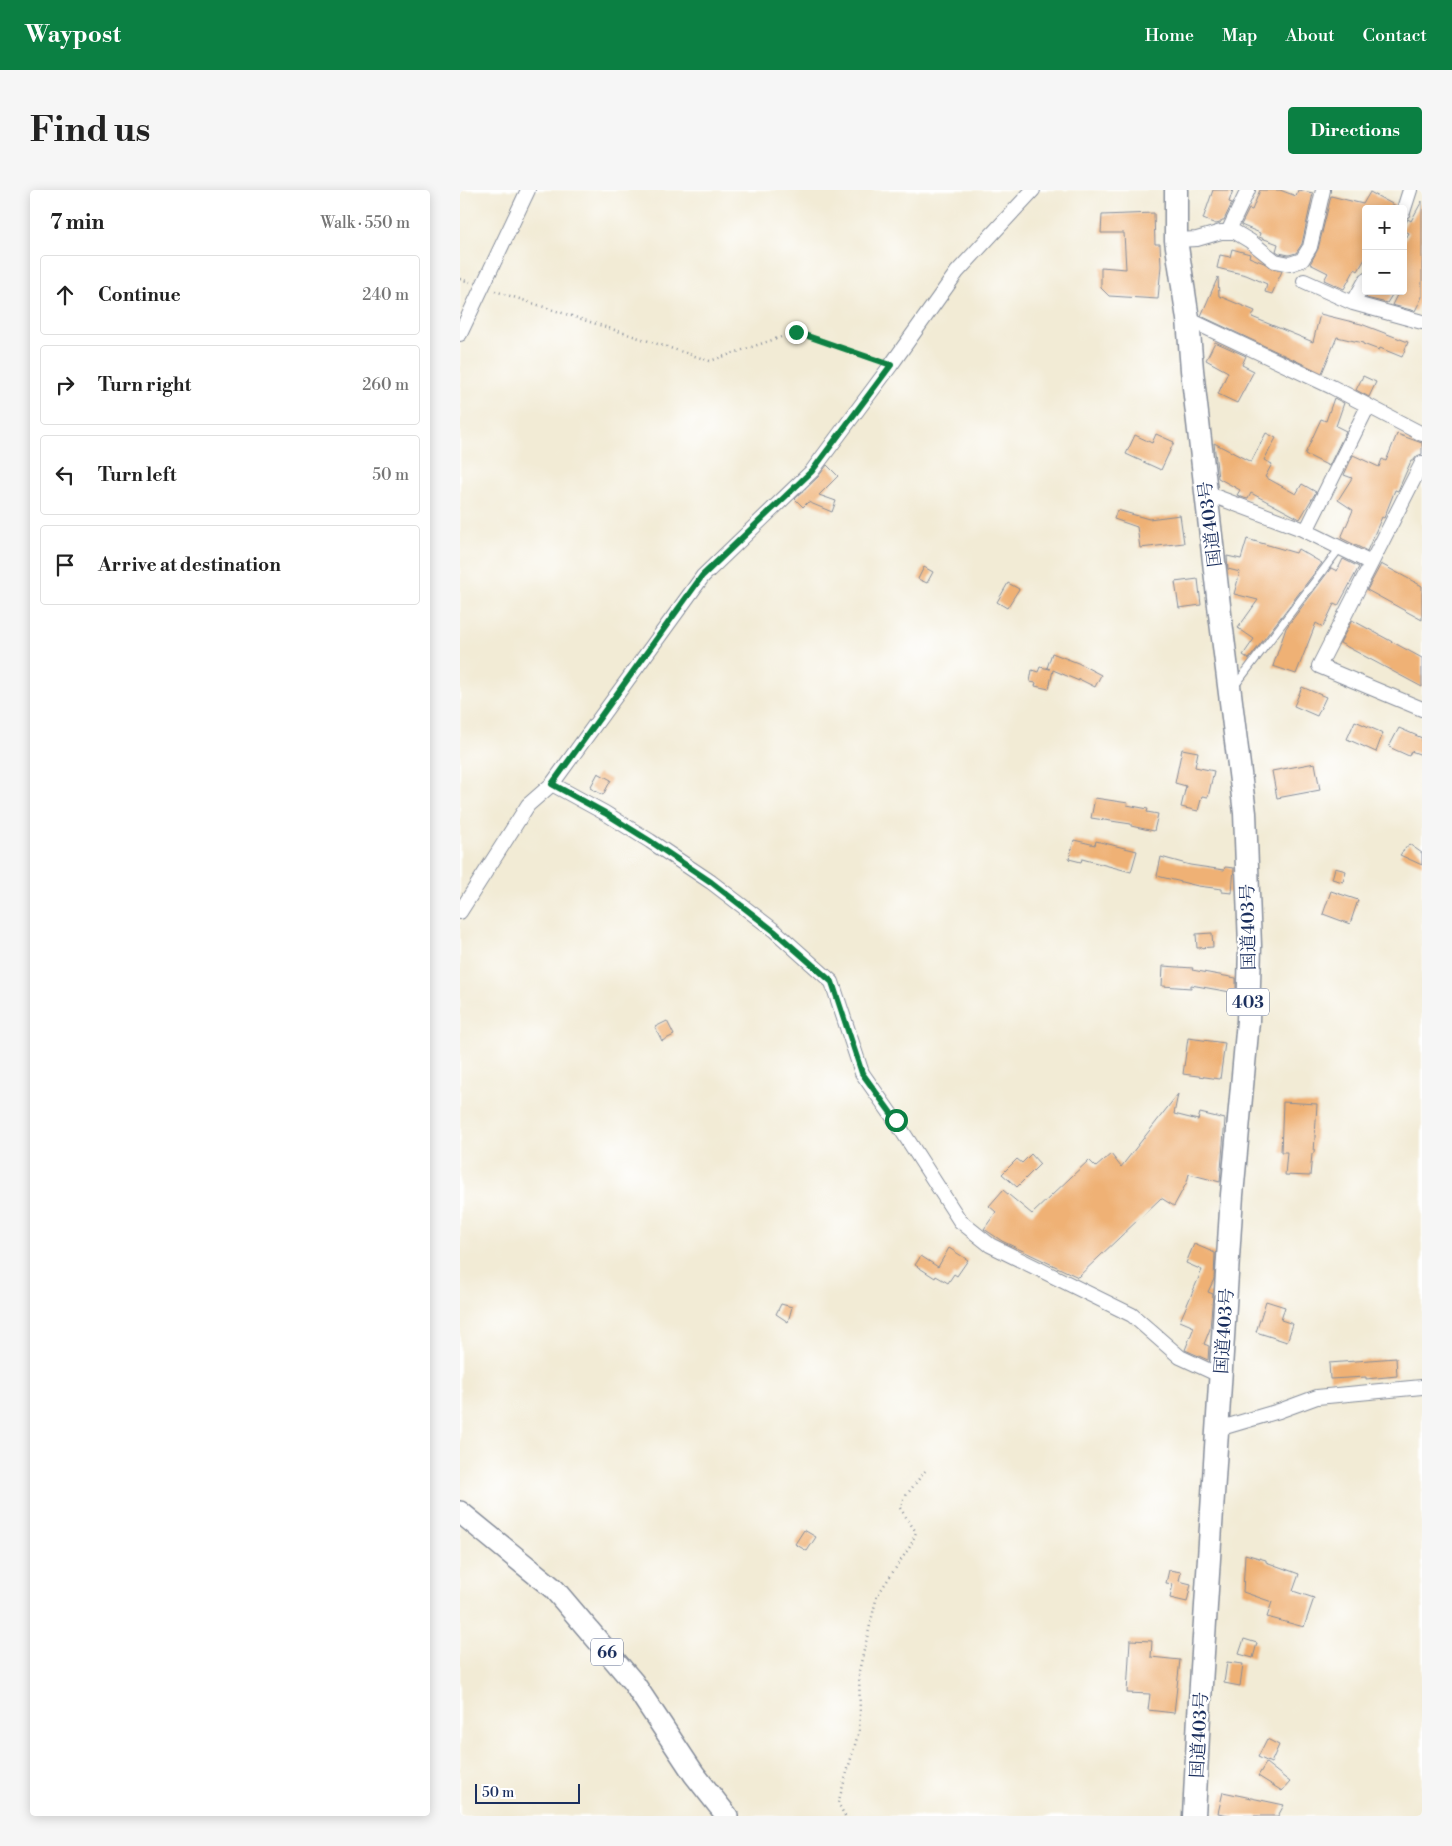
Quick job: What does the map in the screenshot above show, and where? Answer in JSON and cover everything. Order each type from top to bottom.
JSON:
[{"type":"highway","name":"国道403号","points":[[1176,190],[1176,240],[1188,319],[1229,693],[1245,813],[1250,946],[1248,1021],[1232,1195],[1194,1816]]},
{"type":"main road","name":"66","points":[[460,1512],[554,1589],[633,1682],[694,1774],[727,1816]]},
{"type":"street","points":[[460,334],[528,190]]},
{"type":"street","points":[[460,912],[528,806],[552,784],[702,576],[812,471],[957,272],[1033,190]]},
{"type":"street","points":[[1228,232],[1248,190]]},
{"type":"street","points":[[1176,240],[1197,239],[1221,232],[1235,232],[1250,241],[1275,261],[1290,264],[1302,260],[1310,247],[1324,190]]},
{"type":"street","points":[[1405,205],[1410,190]]},
{"type":"street","points":[[1304,282],[1353,303],[1422,322]]},
{"type":"street","points":[[1353,303],[1362,287]]},
{"type":"street","points":[[1188,319],[1332,387],[1422,434]]},
{"type":"street","points":[[1306,531],[1368,406]]},
{"type":"street","points":[[1422,463],[1318,666],[1422,709]]},
{"type":"street","points":[[1206,493],[1306,531],[1371,563]]},
{"type":"street","points":[[552,784],[605,813],[711,882],[774,931],[832,982],[862,1073],[896,1120],[960,1221],[990,1245],[1132,1315],[1180,1357],[1221,1376]]},
{"type":"street","points":[[1218,1429],[1279,1411],[1317,1397],[1422,1387]]},
{"type":"lane","points":[[1229,693],[1340,548]]},
{"type":"path","points":[[482,286],[710,361],[796,332],[891,365]]},
{"type":"path","points":[[845,1816],[838,1803],[858,1731],[860,1671],[877,1596],[911,1545],[916,1532],[900,1508],[905,1497],[925,1471]]},
{"type":"building","points":[[1213,190],[1233,190],[1229,202],[1232,203],[1224,220],[1216,224],[1203,219]]},
{"type":"building","points":[[1260,190],[1280,190],[1296,196],[1298,190],[1313,193],[1302,244],[1296,253],[1289,255],[1279,253],[1276,251],[1278,244],[1259,237],[1260,233],[1241,225],[1249,209],[1252,210]]},
{"type":"building","points":[[1370,192],[1394,205],[1362,205],[1362,264],[1358,271],[1355,269],[1344,289],[1324,280],[1328,273],[1310,264],[1318,249],[1331,196],[1363,204]]},
{"type":"building","points":[[1422,201],[1422,297],[1415,311],[1392,305],[1397,295],[1407,295],[1407,237],[1409,233],[1407,232],[1407,221],[1408,219],[1411,221]]},
{"type":"building","points":[[1154,213],[1155,244],[1160,244],[1161,266],[1158,299],[1109,296],[1101,288],[1101,267],[1126,269],[1124,233],[1101,233],[1102,215]]},
{"type":"building","points":[[1232,249],[1250,254],[1249,257],[1273,269],[1282,271],[1272,294],[1265,292],[1267,284],[1246,275],[1217,268],[1220,255],[1230,257]]},
{"type":"building","points":[[1218,277],[1219,296],[1255,311],[1252,317],[1313,342],[1320,314],[1361,324],[1408,342],[1402,357],[1380,348],[1379,350],[1363,343],[1337,337],[1322,373],[1201,316]]},
{"type":"building","points":[[1368,295],[1392,295],[1387,303],[1366,298]]},
{"type":"building","points":[[1215,342],[1246,356],[1242,365],[1254,371],[1237,403],[1218,394],[1228,372],[1206,360]]},
{"type":"building","points":[[1363,376],[1376,382],[1369,397],[1356,390]]},
{"type":"building","points":[[1334,398],[1344,403],[1336,426],[1346,431],[1329,466],[1305,454],[1321,419],[1326,421]]},
{"type":"building","points":[[1266,433],[1276,438],[1264,460],[1272,464],[1265,477],[1296,494],[1302,484],[1316,492],[1300,519],[1251,493],[1248,499],[1237,495],[1240,490],[1218,478],[1214,443],[1251,462]]},
{"type":"building","points":[[1156,434],[1174,442],[1161,470],[1126,454],[1135,435],[1152,443]]},
{"type":"building","points":[[1397,434],[1422,443],[1422,454],[1411,461],[1398,491],[1395,490],[1384,518],[1382,517],[1367,551],[1341,538],[1353,510],[1338,500],[1352,478],[1344,475],[1353,455],[1379,467],[1382,459],[1386,461]]},
{"type":"building","points":[[827,465],[838,476],[819,495],[836,501],[832,512],[808,502],[803,507],[795,499],[818,477]]},
{"type":"building","points":[[1117,510],[1149,519],[1180,515],[1184,543],[1140,548],[1137,527],[1114,519]]},
{"type":"building","points":[[1247,539],[1296,553],[1298,549],[1322,563],[1249,659],[1243,655],[1254,639],[1238,628],[1258,600],[1234,594],[1240,572],[1228,569],[1227,556],[1241,559]]},
{"type":"building","points":[[1343,559],[1359,567],[1338,606],[1334,604],[1323,627],[1316,623],[1296,674],[1273,666],[1286,628],[1331,568],[1337,571]]},
{"type":"building","points":[[1381,564],[1422,586],[1422,620],[1367,590]]},
{"type":"building","points":[[924,567],[933,572],[927,583],[918,579]]},
{"type":"building","points":[[1198,579],[1201,605],[1179,608],[1175,582]]},
{"type":"building","points":[[1008,583],[1019,589],[1007,608],[997,602]]},
{"type":"building","points":[[1352,620],[1422,658],[1422,687],[1340,643]]},
{"type":"building","points":[[1052,653],[1078,663],[1101,675],[1095,687],[1053,670],[1049,689],[1035,686],[1036,683],[1030,682],[1032,670],[1038,672],[1040,667],[1050,669],[1047,668]]},
{"type":"building","points":[[1302,687],[1326,697],[1317,716],[1294,706]]},
{"type":"building","points":[[1355,721],[1383,733],[1376,752],[1347,739]]},
{"type":"building","points":[[1399,728],[1422,738],[1422,755],[1411,751],[1409,756],[1389,747]]},
{"type":"building","points":[[1182,749],[1198,752],[1195,767],[1214,771],[1208,797],[1202,796],[1198,811],[1181,807],[1186,786],[1175,783]]},
{"type":"building","points":[[1315,763],[1320,790],[1277,798],[1272,771]]},
{"type":"building","points":[[598,773],[611,780],[603,795],[590,788]]},
{"type":"building","points":[[1095,798],[1128,803],[1127,805],[1148,809],[1147,812],[1158,814],[1154,831],[1131,826],[1131,824],[1091,818]]},
{"type":"building","points":[[1074,840],[1095,845],[1096,841],[1137,851],[1131,872],[1082,859],[1081,862],[1069,859]]},
{"type":"building","points":[[1409,844],[1422,853],[1422,865],[1400,855]]},
{"type":"building","points":[[1161,857],[1190,865],[1224,870],[1225,867],[1234,868],[1232,893],[1222,892],[1222,889],[1198,886],[1157,876]]},
{"type":"building","points":[[1335,868],[1346,871],[1343,882],[1332,879]]},
{"type":"building","points":[[1331,891],[1358,900],[1350,924],[1323,914]]},
{"type":"building","points":[[1212,933],[1213,947],[1197,948],[1196,934]]},
{"type":"building","points":[[1163,966],[1193,968],[1192,970],[1236,978],[1236,993],[1191,985],[1191,988],[1162,986]]},
{"type":"building","points":[[667,1021],[674,1035],[662,1041],[655,1027]]},
{"type":"building","points":[[1188,1038],[1225,1043],[1220,1079],[1183,1074]]},
{"type":"building","points":[[1178,1094],[1174,1114],[1198,1120],[1200,1113],[1225,1119],[1220,1182],[1189,1174],[1187,1182],[1174,1206],[1161,1198],[1078,1277],[1002,1241],[984,1229],[996,1212],[989,1206],[1003,1190],[1032,1214],[1089,1160],[1096,1167],[1111,1154],[1121,1167]]},
{"type":"building","points":[[1283,1102],[1317,1104],[1314,1153],[1312,1154],[1310,1176],[1285,1175],[1287,1152],[1281,1152]]},
{"type":"building","points":[[1031,1154],[1040,1164],[1017,1187],[1002,1174],[1017,1159],[1022,1163]]},
{"type":"building","points":[[1194,1244],[1215,1253],[1214,1279],[1208,1292],[1213,1294],[1210,1329],[1204,1344],[1209,1346],[1208,1360],[1185,1350],[1194,1327],[1180,1321],[1202,1270],[1186,1263]]},
{"type":"building","points":[[949,1248],[968,1260],[957,1276],[954,1274],[948,1283],[936,1276],[935,1278],[915,1265],[921,1256],[938,1267]]},
{"type":"building","points":[[1266,1301],[1285,1307],[1281,1320],[1293,1324],[1287,1342],[1256,1332]]},
{"type":"building","points":[[781,1304],[792,1307],[788,1322],[776,1314]]},
{"type":"building","points":[[1396,1358],[1397,1376],[1366,1379],[1366,1377],[1330,1379],[1329,1363]]},
{"type":"building","points":[[804,1530],[816,1537],[807,1551],[795,1544]]},
{"type":"building","points":[[1245,1554],[1266,1560],[1266,1562],[1299,1574],[1293,1591],[1314,1598],[1304,1627],[1267,1617],[1272,1602],[1243,1592]]},
{"type":"building","points":[[1169,1570],[1181,1572],[1179,1581],[1191,1584],[1187,1602],[1170,1598],[1173,1584],[1166,1583]]},
{"type":"building","points":[[1244,1639],[1257,1643],[1253,1658],[1239,1654]]},
{"type":"building","points":[[1130,1640],[1152,1641],[1151,1657],[1180,1660],[1174,1713],[1148,1710],[1150,1694],[1127,1693]]},
{"type":"building","points":[[1227,1662],[1243,1664],[1240,1686],[1224,1683]]},
{"type":"building","points":[[1267,1739],[1279,1745],[1271,1763],[1258,1757]]},
{"type":"building","points":[[1266,1763],[1290,1782],[1282,1791],[1258,1776]]},
{"type":"building","points":[[1223,1792],[1284,1805],[1278,1816],[1233,1816],[1218,1813]]},
{"type":"route","points":[[796,332],[891,365],[812,471],[702,576],[552,784],[605,813],[711,882],[774,931],[832,982],[862,1073],[896,1120]]}]
